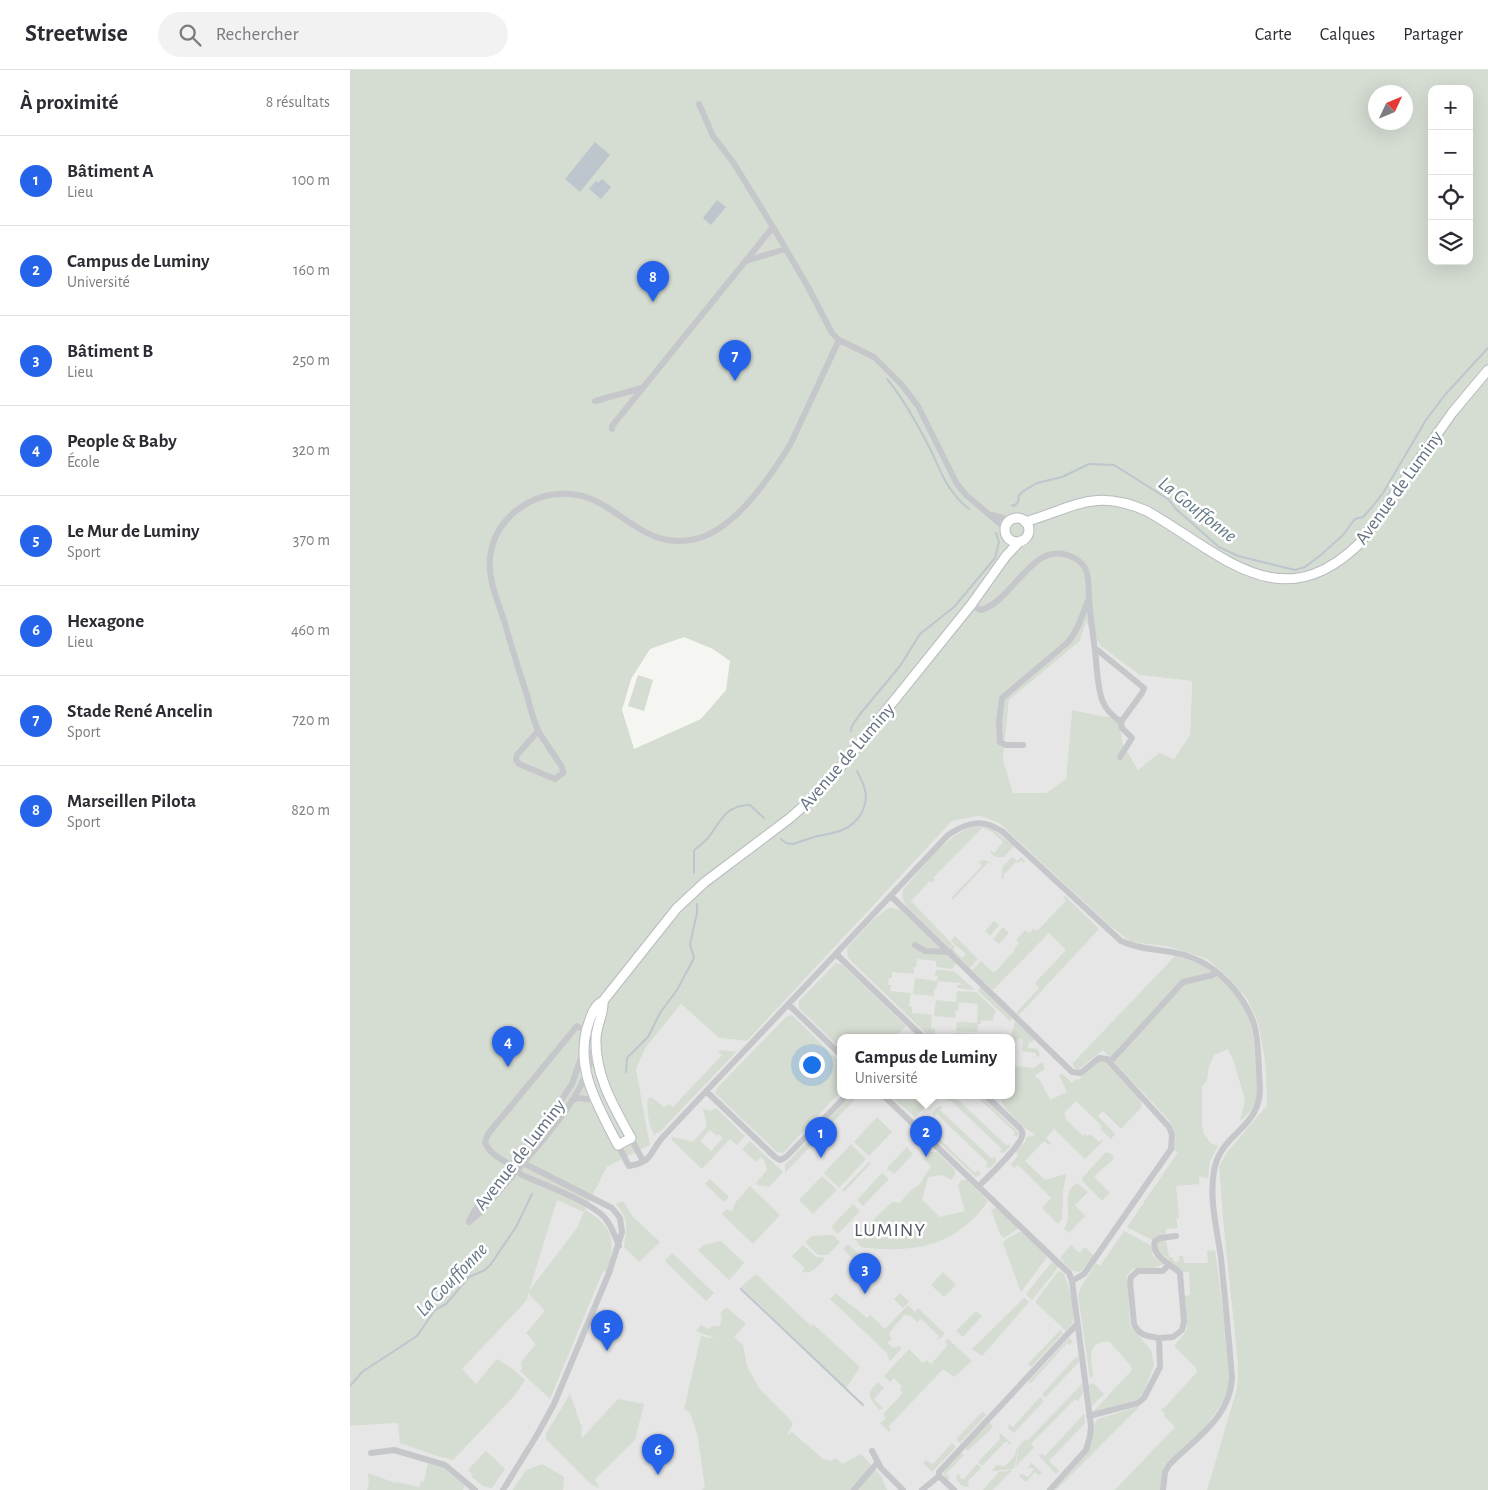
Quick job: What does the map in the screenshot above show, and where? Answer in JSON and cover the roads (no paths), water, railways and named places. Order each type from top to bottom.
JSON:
[{"type":"street","points":[[699,104],[713,136],[733,162],[773,227],[832,333],[839,340],[874,357],[902,384],[918,406],[957,484],[966,495],[990,514],[1007,524]]},
{"type":"street","points":[[612,429],[612,426],[642,388],[773,227]]},
{"type":"street","points":[[746,261],[785,250]]},
{"type":"street","points":[[538,731],[517,755],[516,760],[519,764],[555,780],[563,773],[562,767],[538,731],[493,585],[490,558],[493,544],[504,522],[522,506],[536,498],[553,494],[572,494],[599,503],[659,539],[681,541],[697,539],[727,524],[741,510],[782,458],[794,438],[839,340]]},
{"type":"street","name":"Avenue de Luminy","points":[[1027,526],[1043,517],[1082,502],[1098,500],[1125,503],[1154,515],[1225,560],[1248,572],[1280,578],[1310,575],[1337,563],[1361,542],[1452,413],[1488,370]]},
{"type":"street","points":[[595,401],[642,388]]},
{"type":"street","points":[[1018,518],[1027,526],[1025,538],[1020,541],[1009,539],[1005,534],[1007,524],[1018,518]]},
{"type":"street","name":"Avenue de Luminy","points":[[1006,556],[1009,539]]},
{"type":"street","name":"Avenue de Luminy","points":[[603,1001],[604,1007],[586,1076],[572,1100],[479,1215],[468,1222],[474,1210],[549,1117],[568,1090],[578,1071],[586,1031],[597,1004],[603,1001],[677,908],[705,882],[790,818],[819,792],[971,606],[1006,556],[1020,541]]},
{"type":"street","points":[[971,606],[981,610],[986,609],[1041,559],[1055,554],[1068,555],[1084,566],[1088,578],[1088,598],[1100,692],[1107,710],[1121,722],[1122,728],[1132,738],[1120,757]]},
{"type":"street","points":[[1023,745],[1006,745],[1000,742],[999,722],[1002,698],[1067,643],[1078,628],[1088,598]]},
{"type":"street","points":[[1095,648],[1144,688],[1121,722]]},
{"type":"street","points":[[643,1161],[631,1138],[618,1145],[629,1166],[639,1164],[651,1157],[656,1144],[948,835],[958,828],[970,824],[982,822],[994,826],[1011,838],[1121,941],[1141,948],[1190,956],[1216,972],[1240,997],[1254,1025],[1257,1041],[1260,1098],[1253,1114],[1220,1152],[1213,1173],[1213,1193],[1232,1378],[1231,1390],[1225,1405],[1204,1433],[1169,1465],[1165,1472],[1163,1490]]},
{"type":"street","points":[[892,896],[1072,1072],[1081,1073],[1099,1058],[1103,1057],[1110,1062],[1164,1120],[1172,1135],[1171,1149],[1084,1274],[1072,1281]]},
{"type":"street","points":[[916,945],[925,951],[950,952]]},
{"type":"street","points":[[836,954],[920,1034]]},
{"type":"street","points":[[1110,1062],[1183,982],[1213,975],[1216,972]]},
{"type":"street","points":[[788,1004],[837,1051]]},
{"type":"street","points":[[596,1037],[577,1026],[571,1031],[488,1134],[485,1142],[487,1148],[516,1171],[602,1214],[610,1225],[619,1246]]},
{"type":"street","name":"Avenue de Luminy","points":[[596,1037],[597,1058],[603,1084],[631,1138]]},
{"type":"street","name":"Avenue de Luminy","points":[[584,1048],[586,1076],[595,1100],[618,1145]]},
{"type":"street","points":[[706,1091],[780,1160],[786,1157],[843,1099]]},
{"type":"street","name":"Avenue de Luminy","points":[[572,1100],[579,1098],[595,1100]]},
{"type":"street","points":[[887,1099],[1065,1269],[1072,1281],[1090,1416],[1090,1436],[1086,1450],[1050,1490]]},
{"type":"street","points":[[979,1186],[1018,1144],[1023,1132],[989,1099]]},
{"type":"street","points":[[503,1490],[554,1404],[622,1238],[622,1225],[612,1208],[522,1163],[510,1165]]},
{"type":"street","points":[[1169,1264],[1163,1271],[1138,1270],[1131,1276],[1134,1324],[1136,1330],[1142,1335],[1158,1338],[1173,1336],[1182,1330],[1184,1322],[1180,1273],[1156,1253],[1153,1245],[1154,1241],[1160,1238],[1176,1236]]},
{"type":"street","points":[[922,1490],[939,1476],[939,1472],[1077,1324]]},
{"type":"street","points":[[1090,1416],[1138,1403],[1144,1398],[1160,1367],[1158,1338]]},
{"type":"street","points":[[371,1453],[394,1450],[445,1465],[475,1490]]},
{"type":"street","points":[[872,1451],[885,1473],[903,1490]]},
{"type":"street","points":[[854,1490],[878,1462]]},
{"type":"street","points":[[939,1476],[954,1490]]},
{"type":"waterway","name":"La Gouffonne","points":[[1012,505],[1014,506],[1018,502],[1019,495],[1037,483],[1062,477],[1089,464],[1114,465],[1168,499],[1176,509],[1219,547],[1238,556],[1295,570],[1305,567],[1343,535],[1355,519],[1363,517],[1372,507],[1383,493],[1426,420],[1444,396],[1488,348]]},
{"type":"waterway","points":[[887,379],[913,417],[953,493],[969,509]]},
{"type":"waterway","name":"La Gouffonne","points":[[851,731],[860,714],[900,666],[920,634],[954,607],[995,558],[999,542],[996,533]]},
{"type":"waterway","name":"La Gouffonne","points":[[781,839],[786,843],[792,844],[840,831],[852,825],[861,814],[866,797],[857,771]]},
{"type":"waterway","name":"La Gouffonne","points":[[694,873],[694,851],[708,838],[729,811],[734,808],[750,805],[764,818]]},
{"type":"waterway","name":"La Gouffonne","points":[[626,1072],[627,1058],[648,1037],[660,1013],[677,990],[694,958],[690,944],[697,913],[697,904]]},
{"type":"waterway","name":"La Gouffonne","points":[[350,1386],[362,1372],[417,1336],[435,1310],[446,1304],[469,1277],[485,1270],[491,1264],[516,1227],[532,1194]]},
{"type":"waterway","points":[[741,1289],[863,1405]]},
{"type":"place","name":"Marseillen Pilota","points":[[653,302]]},
{"type":"place","name":"Stade René Ancelin","points":[[735,381]]},
{"type":"place","name":"People & Baby","points":[[508,1067]]},
{"type":"place","name":"Campus de Luminy","points":[[926,1157]]},
{"type":"place","name":"Bâtiment A","points":[[821,1158]]},
{"type":"place","name":"Bâtiment B","points":[[865,1294]]},
{"type":"place","name":"Le Mur de Luminy","points":[[607,1351]]},
{"type":"place","name":"Hexagone","points":[[658,1475]]},
{"type":"district","name":"LUMINY","points":[[890,1229]]}]
